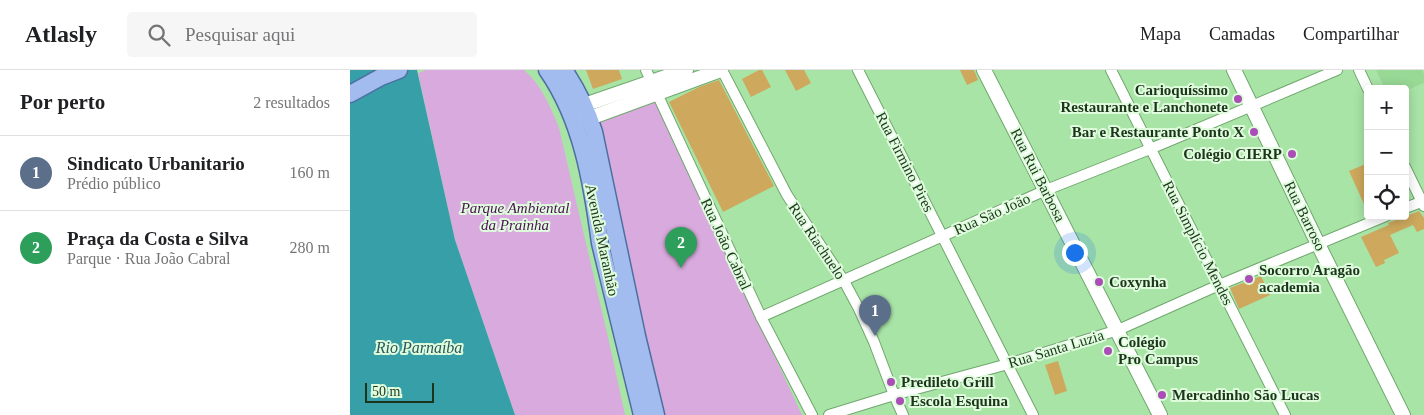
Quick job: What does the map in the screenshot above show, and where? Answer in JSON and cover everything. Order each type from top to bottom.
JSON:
[{"type":"main road","points":[[350,94],[387,74],[399,70]]},
{"type":"main road","points":[[535,70],[553,98],[579,120]]},
{"type":"main road","name":"Avenida Maranhão","points":[[547,70],[579,120],[594,132],[637,336],[656,415]]},
{"type":"main road","name":"Avenida Maranhão","points":[[564,70],[578,94],[588,218],[600,243],[642,415]]},
{"type":"street","points":[[579,120],[651,82],[686,70]]},
{"type":"street","points":[[651,82],[721,70]]},
{"type":"street","name":"Rua Riachuelo","points":[[721,70],[787,195],[844,281],[867,326],[903,415]]},
{"type":"street","name":"Rua Firmino Pires","points":[[858,70],[1033,415]]},
{"type":"street","name":"Rua Rui Barbosa","points":[[984,70],[1160,415]]},
{"type":"street","name":"Rua Simplício Mendes","points":[[1111,70],[1285,415]]},
{"type":"street","name":"Rua Barroso","points":[[1234,70],[1318,244],[1404,415]]},
{"type":"street","name":"Rua São João","points":[[761,317],[1046,190],[1150,150],[1337,70]]},
{"type":"street","points":[[1359,70],[1366,85]]},
{"type":"street","name":"Rua João Cabral","points":[[651,82],[761,317],[812,415]]},
{"type":"street","points":[[1409,174],[1423,203],[1409,207]]},
{"type":"street","name":"Rua Santa Luzia","points":[[829,415],[1008,364],[1118,330],[1219,285],[1376,220]]},
{"type":"shaded area","points":[[1376,70],[1422,70],[1424,74],[1424,83],[1409,89],[1409,85],[1383,85]]},
{"type":"green space","name":"Parque Ambiental da Prainha","points":[[426,70],[524,70],[536,82],[545,97],[559,128],[625,415],[515,415],[455,240],[418,73]]},
{"type":"green space","points":[[655,100],[802,415],[661,415],[594,122]]},
{"type":"water","name":"Rio Parnaíba","points":[[350,70],[417,70],[455,240],[515,415],[350,415]]},
{"type":"building","points":[[586,70],[619,70],[622,79],[593,89]]},
{"type":"building","points":[[762,70],[771,87],[751,97],[742,79]]},
{"type":"building","points":[[785,70],[804,70],[811,83],[796,91]]},
{"type":"building","points":[[960,70],[974,70],[978,80],[967,85]]},
{"type":"building","points":[[719,80],[774,186],[723,212],[669,102],[699,87]]},
{"type":"building","points":[[1364,165],[1364,204],[1349,171]]},
{"type":"building","points":[[1419,211],[1424,218],[1424,229],[1417,232],[1413,225],[1390,235],[1399,253],[1384,260],[1385,263],[1376,267],[1361,237],[1389,225],[1388,223],[1396,220],[1409,220],[1409,215]]},
{"type":"building","points":[[1261,276],[1270,295],[1239,309],[1230,288]]},
{"type":"building","points":[[1058,361],[1067,391],[1055,395],[1045,365]]},
{"type":"place","name":"Carioquíssimo Restaurante e Lanchonete","points":[[1238,99]]},
{"type":"place","name":"Bar e Restaurante Ponto X","points":[[1254,132]]},
{"type":"place","name":"Colégio CIERP","points":[[1292,154]]},
{"type":"place","name":"Praça da Costa e Silva","points":[[681,268]]},
{"type":"place","name":"Socorro Aragão academia","points":[[1249,279]]},
{"type":"place","name":"Coxynha","points":[[1099,282]]},
{"type":"place","name":"Sindicato Urbanitario","points":[[875,336]]},
{"type":"place","name":"Colégio Pro Campus","points":[[1108,351]]},
{"type":"place","name":"Predileto Grill","points":[[891,382]]},
{"type":"place","name":"Mercadinho São Lucas","points":[[1162,395]]},
{"type":"place","name":"Escola Esquina","points":[[900,401]]}]
